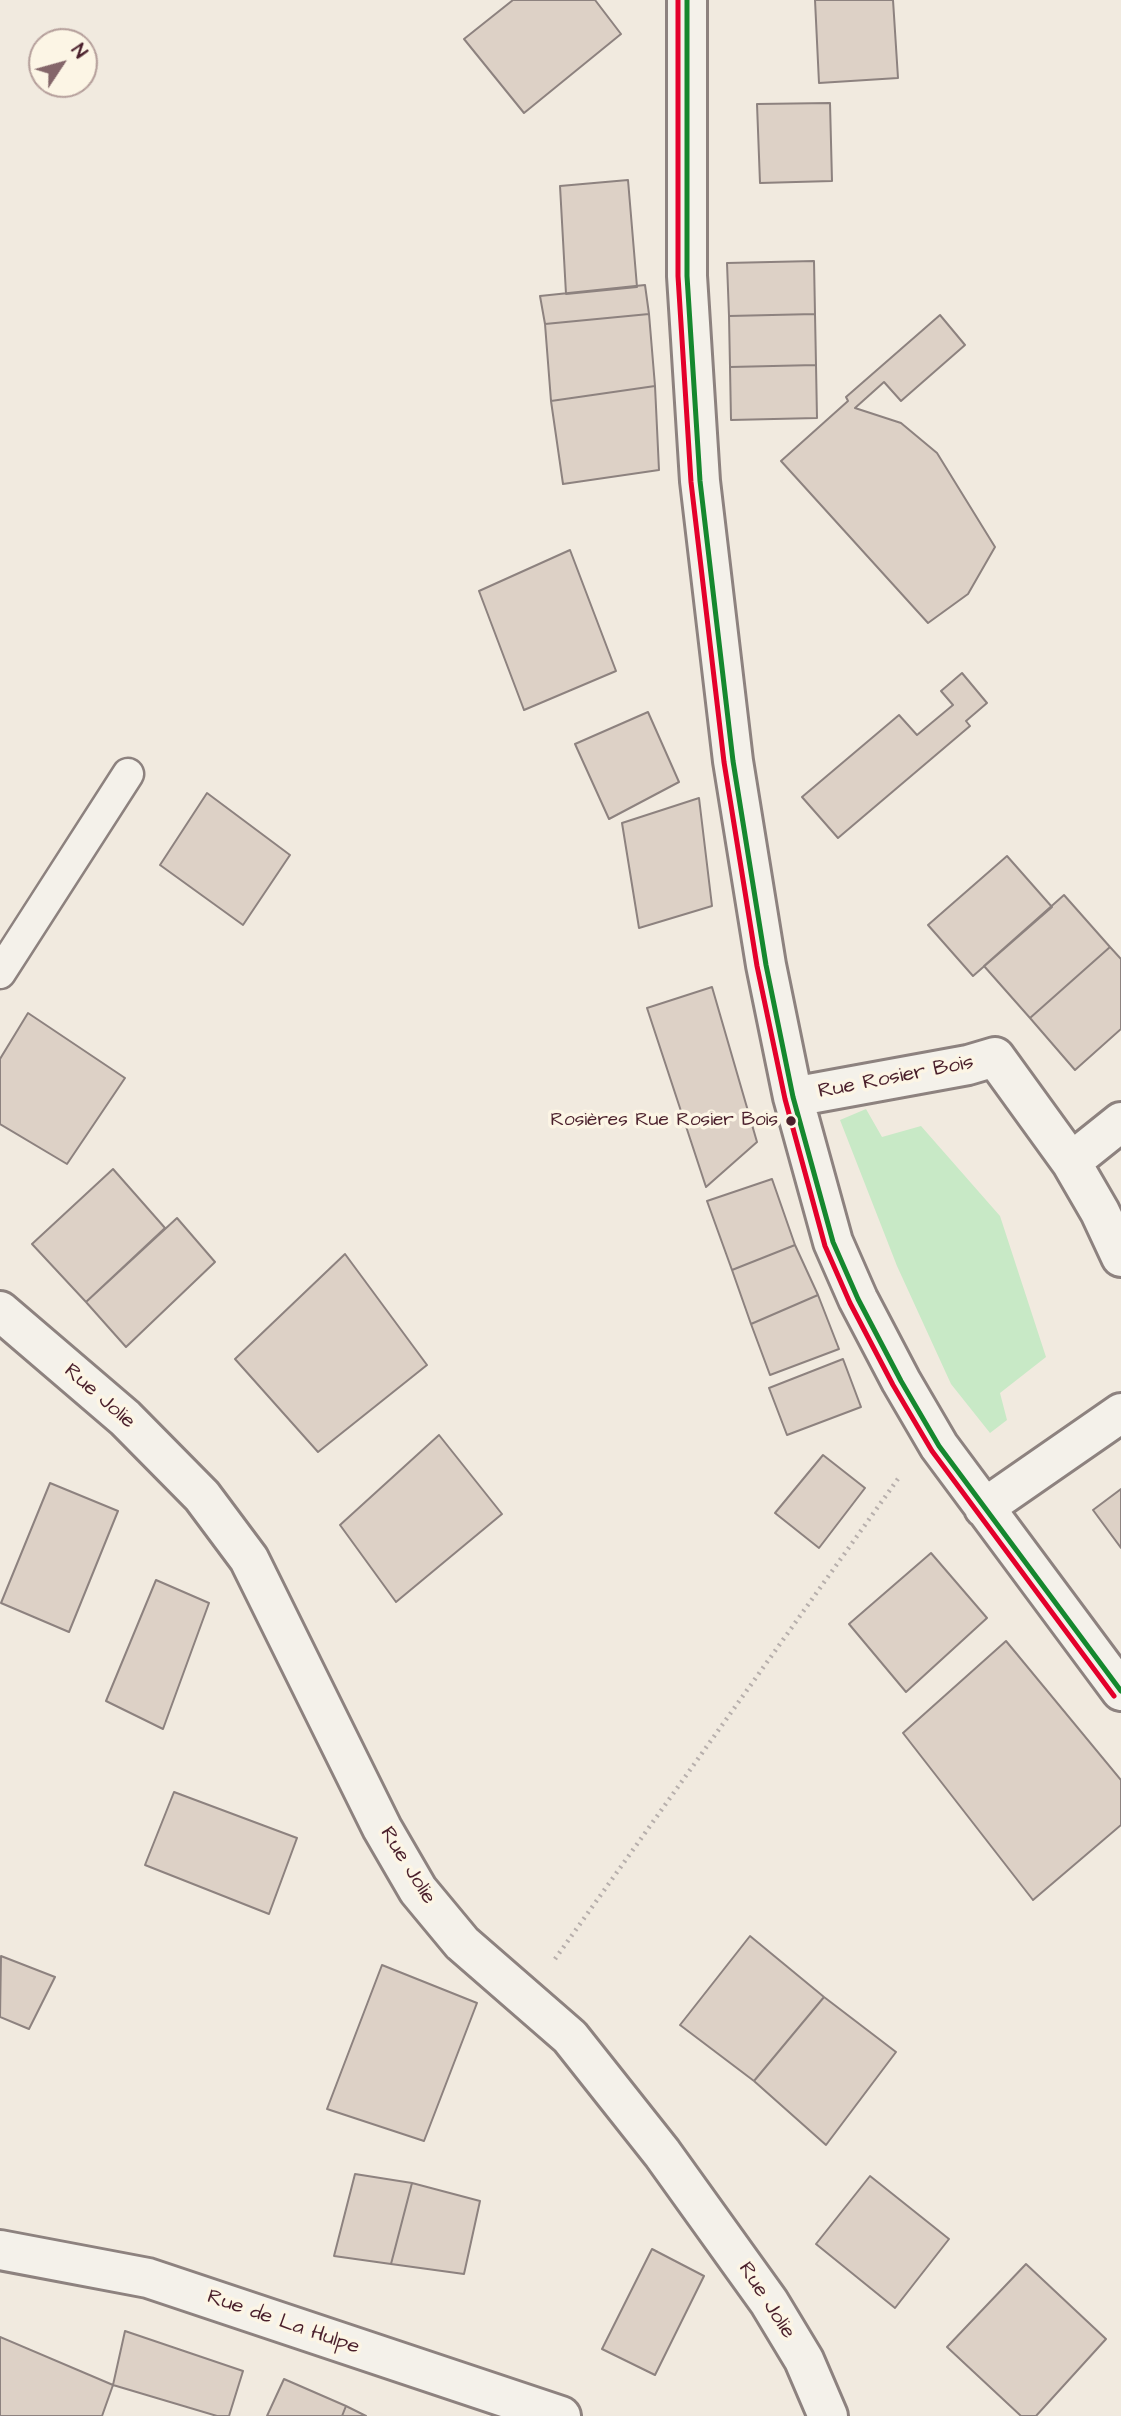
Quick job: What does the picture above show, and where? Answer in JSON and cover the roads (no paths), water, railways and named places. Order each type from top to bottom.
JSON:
[{"type":"street","name":"Rue Rosier Bois","points":[[687,0],[687,276],[699,481],[733,761],[766,965],[793,1097],[833,1242],[858,1299],[901,1381],[984,1508],[1121,1691]]},
{"type":"street","name":"Rue Rosier Bois","points":[[793,1097],[995,1058],[1070,1163],[1100,1212],[1121,1257]]},
{"type":"street","points":[[1070,1163],[1121,1122]]},
{"type":"street","name":"Rue Jolie","points":[[0,1311],[125,1418],[202,1496],[249,1559],[382,1828],[418,1890],[462,1943],[570,2037],[691,2193],[769,2302],[803,2360],[828,2416]]},
{"type":"street","points":[[984,1508],[1121,1413]]},
{"type":"street","name":"Rue de La Hulpe","points":[[0,2250],[148,2278],[561,2416]]},
{"type":"lane","points":[[0,973],[128,774]]},
{"type":"place","name":"Rosières Rue Rosier Bois","points":[[791,1121]]}]
